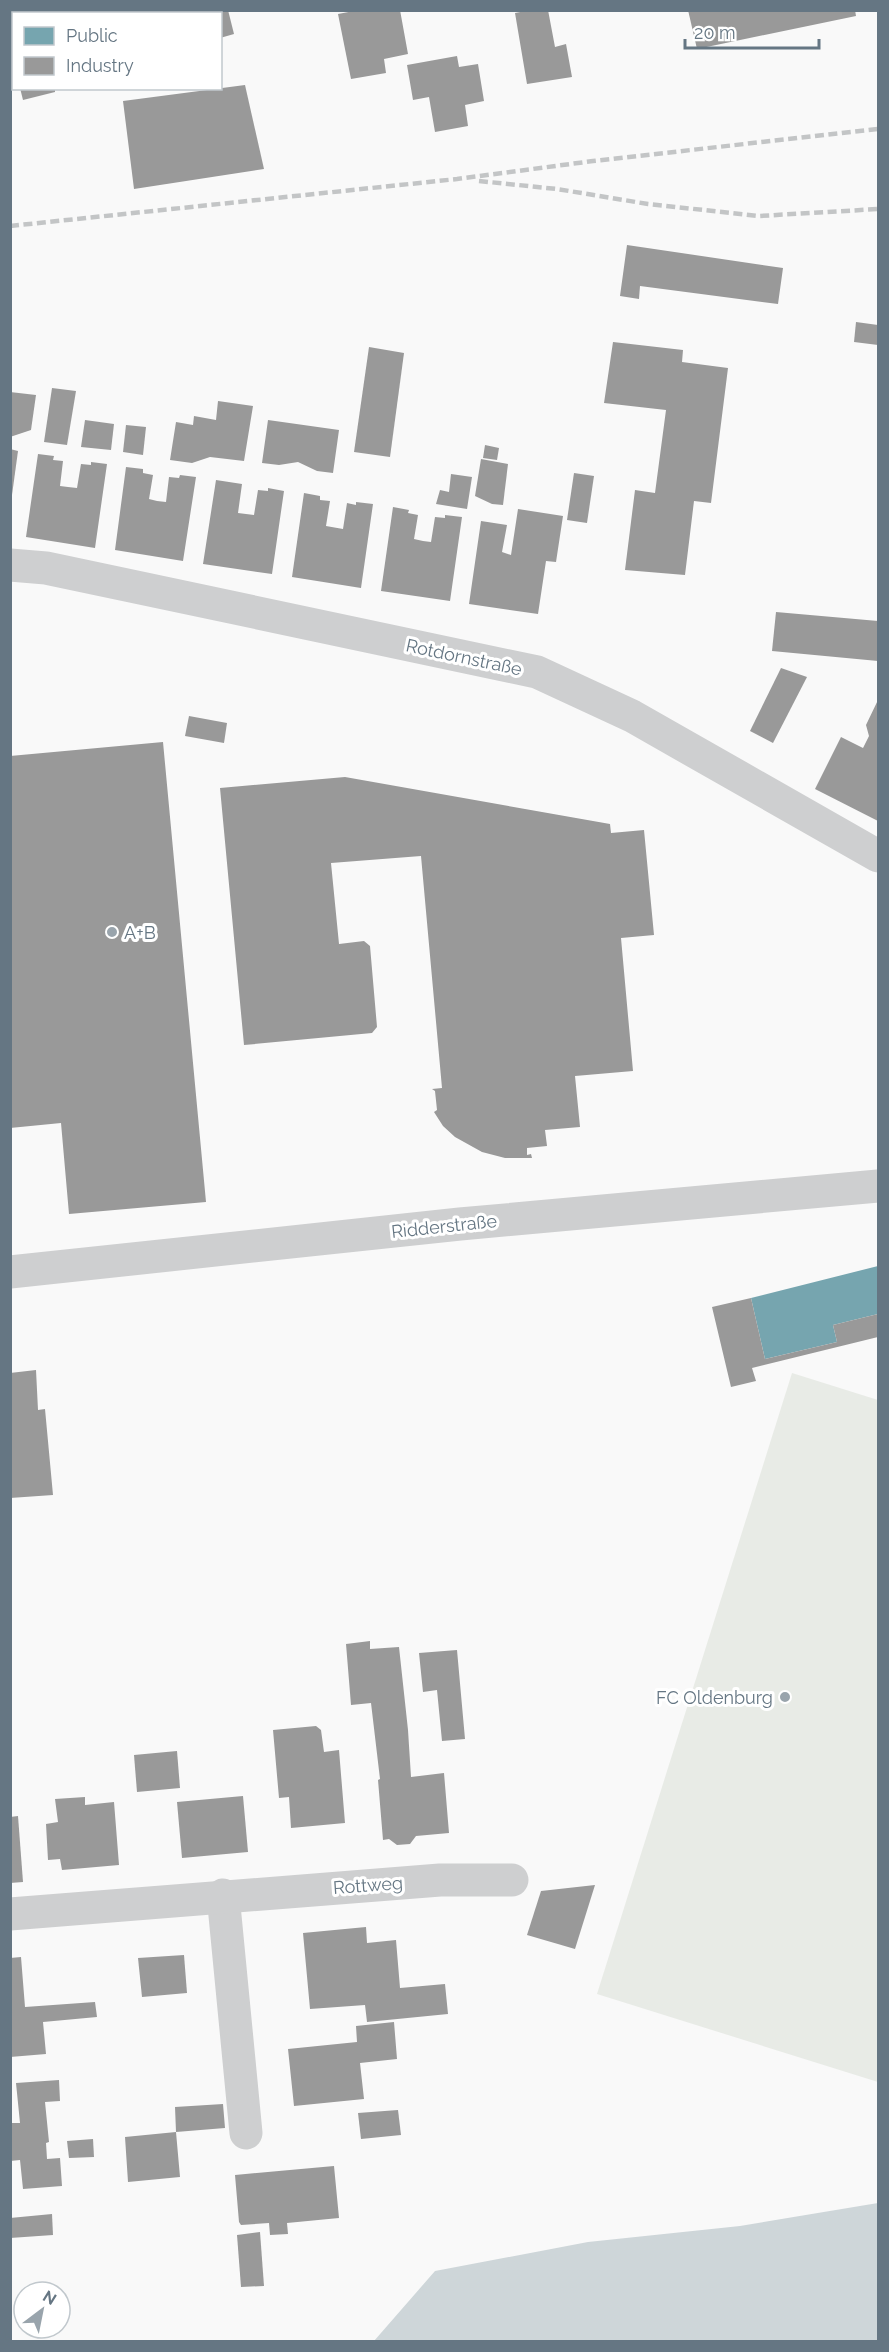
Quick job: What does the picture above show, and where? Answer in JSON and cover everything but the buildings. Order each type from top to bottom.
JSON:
[{"type":"street","name":"Rotdornstraße","points":[[10,565],[46,568],[537,672],[632,717],[879,856]]},
{"type":"street","name":"Ridderstraße","points":[[10,1272],[460,1224],[879,1186]]},
{"type":"street","name":"Rottweg","points":[[10,1914],[223,1895],[440,1880],[512,1881]]},
{"type":"street","points":[[223,1895],[246,2133]]},
{"type":"shaded area","name":"FC Oldenburg","points":[[792,1373],[878,1400],[878,2082],[597,1994]]},
{"type":"shaded area","points":[[878,2203],[878,2341],[374,2341],[435,2271],[588,2242],[740,2226]]},
{"type":"railway","points":[[10,226],[457,179],[593,161],[878,129]]},
{"type":"railway","points":[[479,181],[557,189],[648,204],[759,216],[878,209]]},
{"type":"place","name":"A+B","points":[[112,932]]},
{"type":"place","name":"FC Oldenburg","points":[[785,1697]]}]
